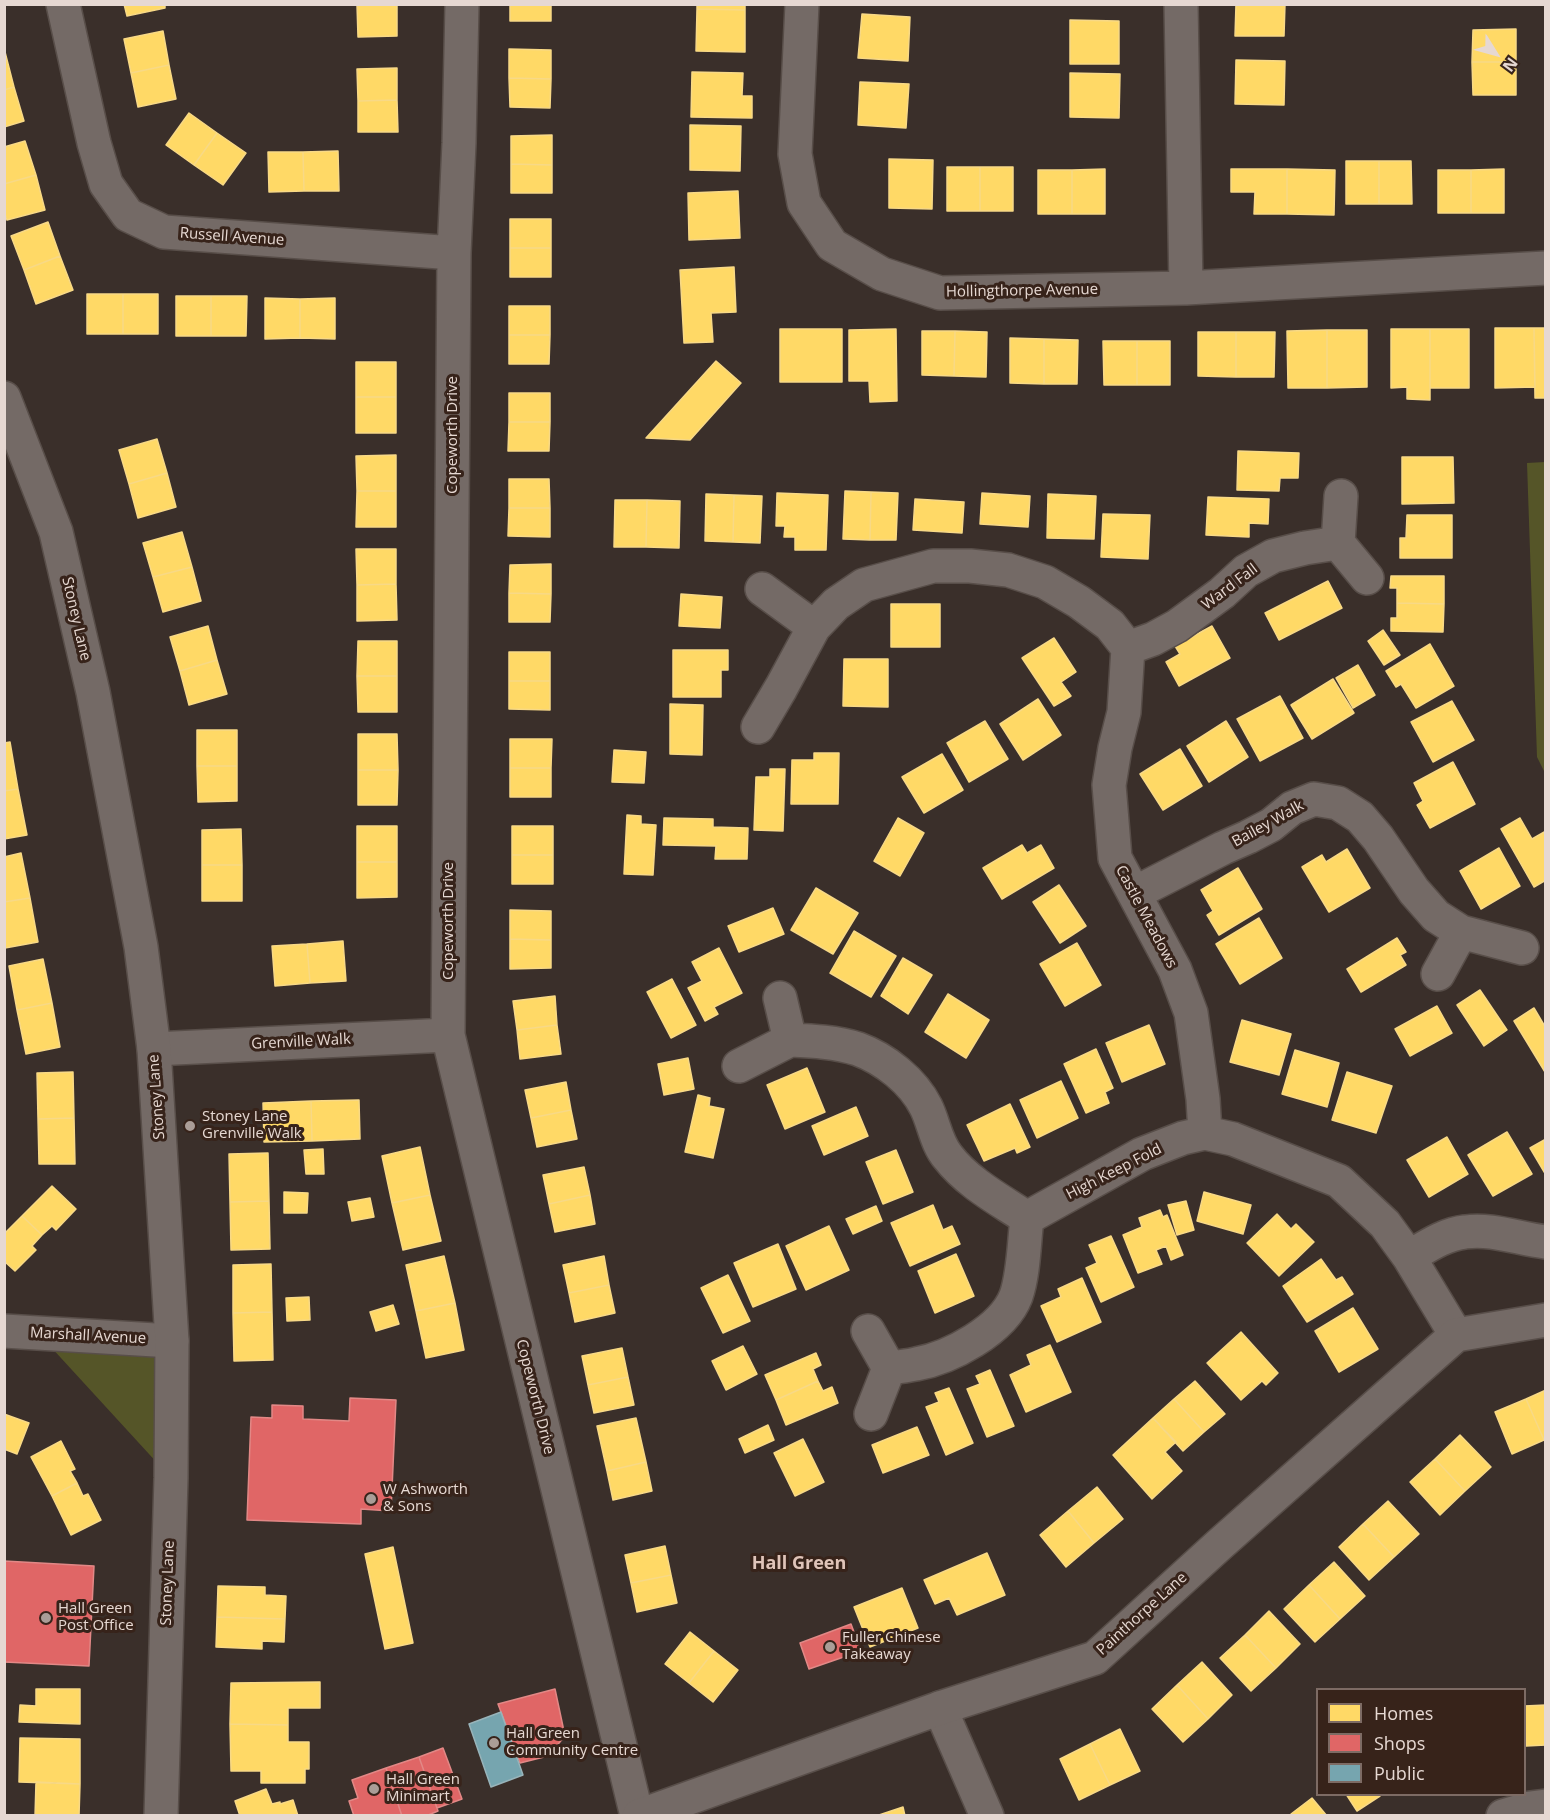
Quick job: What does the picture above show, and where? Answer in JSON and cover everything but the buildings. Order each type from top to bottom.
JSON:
[{"type":"street","name":"Russell Avenue","points":[[63,4],[94,143],[106,184],[128,215],[164,232],[454,253]]},
{"type":"street","name":"Copeworth Drive","points":[[462,4],[454,253],[448,1035],[638,1815]]},
{"type":"street","name":"Hollingthorpe Avenue","points":[[802,4],[795,154],[804,203],[831,245],[882,274],[940,293],[1186,288],[1545,268]]},
{"type":"street","points":[[1181,4],[1186,288]]},
{"type":"street","name":"Stoney Lane","points":[[4,398],[56,532],[93,692],[141,947],[154,1049],[172,1341],[171,1478],[161,1815]]},
{"type":"street","points":[[1341,496],[1338,543],[1367,578]]},
{"type":"street","name":"Ward Fall","points":[[1128,648],[1153,639],[1177,626],[1222,593],[1246,571],[1273,556],[1338,543]]},
{"type":"street","points":[[758,727],[814,627],[836,604],[864,585],[933,566],[970,566],[1008,570],[1045,582],[1079,602],[1110,625],[1128,648]]},
{"type":"street","points":[[762,589],[814,627]]},
{"type":"street","name":"Castle Meadows","points":[[1128,648],[1124,712],[1109,785],[1115,858],[1175,970],[1191,1013],[1203,1100],[1205,1133]]},
{"type":"street","name":"Bailey Walk","points":[[1135,893],[1271,825],[1292,808],[1314,800],[1338,803],[1360,817],[1378,838],[1413,891],[1436,915],[1461,932],[1522,948]]},
{"type":"street","points":[[1438,974],[1461,932]]},
{"type":"street","points":[[780,998],[790,1040]]},
{"type":"street","name":"Grenville Walk","points":[[154,1049],[448,1035]]},
{"type":"street","points":[[739,1066],[790,1040],[834,1043],[859,1050],[882,1062],[909,1081],[926,1107],[947,1156],[972,1181],[1027,1218],[1016,1297],[999,1322],[970,1344],[945,1356],[917,1364],[889,1368]]},
{"type":"street","points":[[1205,1133],[1233,1138],[1339,1181],[1385,1224],[1456,1335],[1545,1320]]},
{"type":"street","name":"High Keep Fold","points":[[1027,1218],[1142,1154],[1183,1138],[1205,1133]]},
{"type":"street","points":[[1408,1257],[1441,1239],[1464,1232],[1485,1231],[1545,1242]]},
{"type":"street","name":"Marshall Avenue","points":[[4,1331],[172,1341]]},
{"type":"street","points":[[868,1331],[889,1368]]},
{"type":"street","name":"Painthorpe Lane","points":[[638,1815],[940,1708],[1095,1658],[1236,1529],[1456,1335]]},
{"type":"street","points":[[871,1414],[889,1368]]},
{"type":"street","points":[[940,1708],[987,1815]]},
{"type":"street","points":[[1503,1815],[1545,1806]]},
{"type":"shaded area","points":[[1546,462],[1545,773],[1537,757],[1527,463]]},
{"type":"shaded area","points":[[39,1334],[172,1341],[171,1478]]},
{"type":"place","name":"Stoney Lane Grenville Walk","points":[[190,1126]]},
{"type":"place","name":"W Ashworth & Sons","points":[[371,1499]]},
{"type":"place","name":"Hall Green Post Office","points":[[46,1618]]},
{"type":"place","name":"Fuller Chinese Takeaway","points":[[830,1647]]},
{"type":"place","name":"Hall Green Community Centre","points":[[494,1743]]},
{"type":"place","name":"Hall Green Minimart","points":[[374,1789]]},
{"type":"district","name":"Hall Green","points":[[799,1564]]}]
